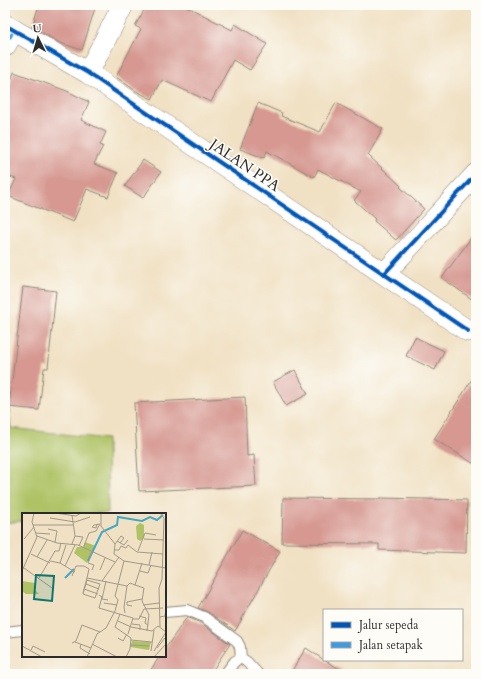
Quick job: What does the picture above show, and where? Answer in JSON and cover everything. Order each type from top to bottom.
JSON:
[{"type":"street","points":[[88,73],[123,5]]},
{"type":"street","name":"JALAN PPA","points":[[8,34],[88,73],[472,333]]},
{"type":"street","points":[[385,273],[476,174]]},
{"type":"lane","points":[[166,612],[187,610],[204,617],[237,641],[240,647],[241,658]]},
{"type":"lane","points":[[5,632],[22,630]]},
{"type":"lane","points":[[225,674],[235,662],[241,658]]},
{"type":"lane","points":[[241,658],[258,674]]},
{"type":"green space","points":[[5,372],[11,428],[107,439],[108,513],[22,513],[22,521],[5,523]]},
{"type":"building","points":[[39,5],[96,5],[82,50],[60,43],[32,27]]},
{"type":"building","points":[[147,5],[184,5],[232,30],[235,24],[267,44],[250,70],[233,60],[211,102],[162,80],[152,99],[136,91],[116,77],[141,29],[135,26]]},
{"type":"building","points":[[14,72],[67,91],[89,102],[81,120],[106,132],[100,145],[103,146],[94,164],[118,173],[108,197],[87,189],[73,222],[8,196],[16,179],[5,175],[5,97]]},
{"type":"building","points":[[258,103],[282,113],[281,116],[320,132],[336,103],[383,129],[368,155],[424,209],[396,240],[374,221],[375,219],[354,200],[361,192],[318,169],[314,177],[267,151],[264,158],[240,149]]},
{"type":"building","points":[[143,160],[161,172],[143,198],[125,186]]},
{"type":"building","points":[[476,231],[476,302],[442,278]]},
{"type":"building","points":[[23,287],[56,291],[48,368],[44,368],[39,410],[9,407]]},
{"type":"building","points":[[415,337],[444,351],[435,370],[406,356]]},
{"type":"building","points":[[295,370],[308,394],[286,406],[273,382]]},
{"type":"building","points":[[476,373],[476,465],[434,439]]},
{"type":"building","points":[[245,397],[247,456],[254,455],[256,486],[139,491],[134,403]]},
{"type":"building","points":[[283,498],[467,500],[466,553],[379,550],[379,544],[282,543]]},
{"type":"building","points":[[242,530],[280,551],[235,631],[208,612],[198,608]]},
{"type":"building","points":[[187,617],[201,623],[230,644],[210,674],[148,674],[159,657],[166,657],[166,648]]},
{"type":"building","points":[[306,648],[323,659],[323,661],[326,661],[348,674],[290,674]]},
{"type":"marked path","points":[[5,46],[14,30]]},
{"type":"cycle path","points":[[5,25],[88,73],[468,331]]},
{"type":"cycle path","points":[[385,273],[476,174]]}]
